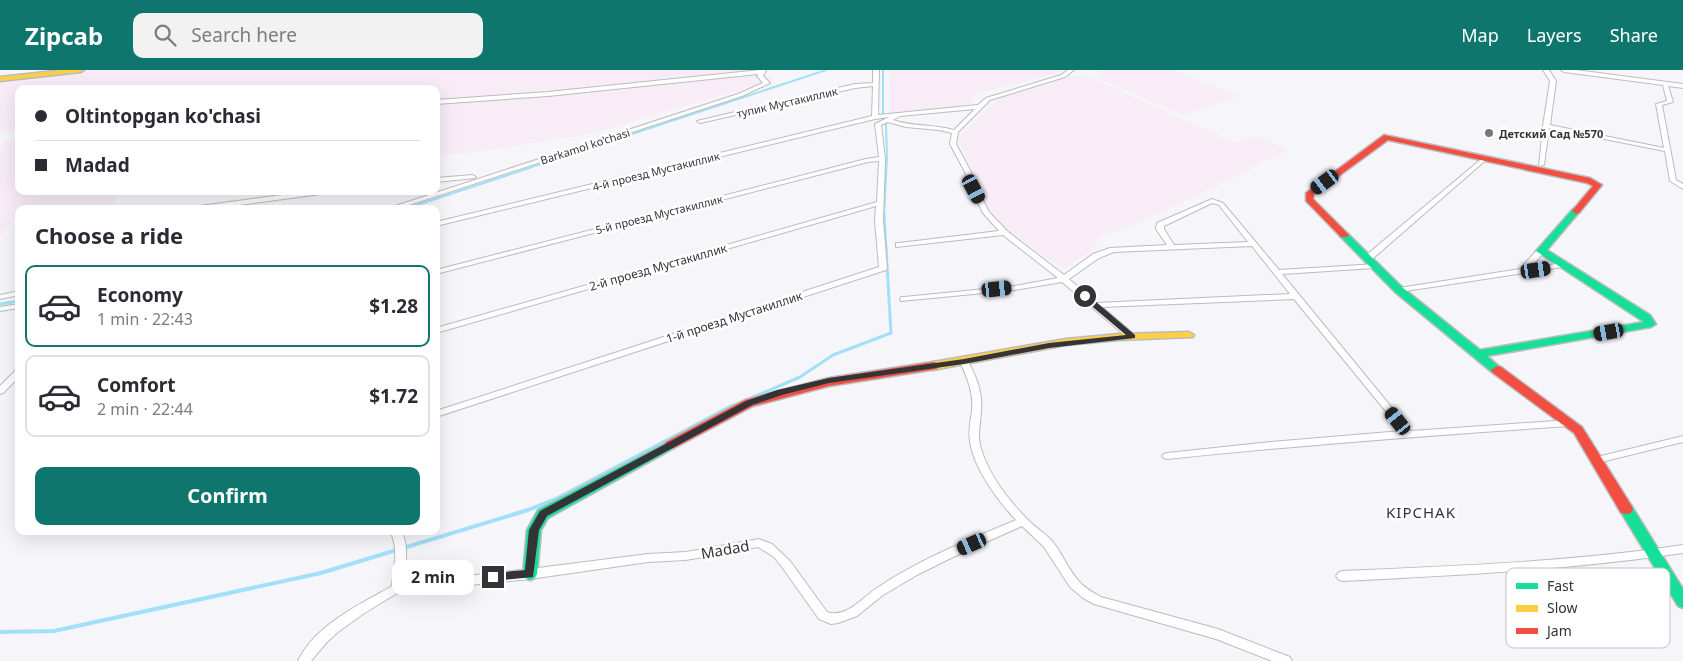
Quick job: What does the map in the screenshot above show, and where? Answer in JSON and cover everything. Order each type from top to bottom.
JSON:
[{"type":"street","points":[[0,79],[81,70]]},
{"type":"street","name":"1-й проезд Мустакиллик","points":[[440,413],[883,268],[879,221],[882,159],[874,120],[876,70]]},
{"type":"street","points":[[1072,70],[1064,76],[988,99],[955,132],[953,144],[986,212],[1004,233],[1064,279],[1132,337]]},
{"type":"street","points":[[1541,165],[1553,81],[1546,70]]},
{"type":"street","points":[[1564,70],[1683,86]]},
{"type":"street","name":"Barkamol ko'chasi","points":[[440,102],[578,91],[762,71],[760,76],[767,83],[632,131],[440,192]]},
{"type":"street","name":"тупик Мустакиллик","points":[[700,121],[855,86],[875,84]]},
{"type":"street","points":[[1666,84],[1670,102],[1659,104],[1673,180],[1683,186]]},
{"type":"street","points":[[874,120],[979,107]]},
{"type":"street","points":[[889,120],[897,116]]},
{"type":"street","points":[[874,120],[889,120],[912,127],[943,128],[955,132]]},
{"type":"street","name":"4-й проезд Мустакиллик","points":[[440,223],[874,120]]},
{"type":"street","points":[[1546,126],[1667,150]]},
{"type":"street","points":[[1522,272],[1598,185],[1590,181],[1387,137],[1310,193],[1309,199],[1312,203],[1399,290],[1525,392],[1569,423],[1583,436],[1661,568]]},
{"type":"street","points":[[1276,272],[1371,263],[1485,158]]},
{"type":"street","name":"5-й проезд Мустакиллик","points":[[440,271],[868,160],[882,159]]},
{"type":"street","points":[[440,180],[487,176]]},
{"type":"street","points":[[222,205],[298,195]]},
{"type":"street","name":"Barkamol ko'chasi","points":[[401,205],[431,195]]},
{"type":"street","points":[[1172,247],[1160,229],[1160,225],[1212,201],[1221,204],[1409,434]]},
{"type":"street","name":"2-й проезд Мустакиллик","points":[[440,330],[880,203]]},
{"type":"street","points":[[899,245],[1004,233]]},
{"type":"street","points":[[904,299],[1016,288],[1064,279],[1105,252],[1113,250],[1254,244]]},
{"type":"street","points":[[1479,354],[1651,324],[1646,317],[1541,251]]},
{"type":"street","points":[[1399,290],[1563,265]]},
{"type":"street","points":[[0,297],[15,294]]},
{"type":"street","points":[[1095,305],[1297,296]]},
{"type":"street","points":[[0,309],[15,307]]},
{"type":"street","points":[[530,574],[534,530],[543,514],[725,414],[749,403],[780,392],[829,381],[964,362],[1049,345],[1132,337],[1189,335]]},
{"type":"street","points":[[964,362],[973,382],[977,405],[974,432],[975,445],[986,469],[1023,522],[1051,547],[1069,578],[1081,592],[1098,601],[1218,634],[1286,661]]},
{"type":"street","points":[[0,391],[15,376]]},
{"type":"street","points":[[1167,456],[1271,445],[1569,423]]},
{"type":"street","points":[[1597,460],[1683,439]]},
{"type":"street","name":"Madad","points":[[397,588],[530,574],[648,558],[686,556],[759,544],[767,546],[774,551],[794,574],[824,616],[830,620],[840,620],[878,592],[920,567],[1023,522]]},
{"type":"street","points":[[304,661],[327,634],[350,616],[397,588],[400,548],[398,535]]},
{"type":"street","points":[[1342,576],[1506,568],[1652,554],[1683,549]]},
{"type":"street","points":[[1670,582],[1683,602]]},
{"type":"shaded area","points":[[98,70],[758,70],[775,80],[584,135],[440,156],[440,85],[15,85],[15,130],[0,132],[0,82]]},
{"type":"shaded area","points":[[889,70],[1059,70],[1063,72],[972,95],[973,106],[890,115]]},
{"type":"shaded area","points":[[1100,70],[1173,70],[1239,96],[1183,115],[1095,77],[1100,75]]},
{"type":"shaded area","points":[[1071,76],[1092,78],[1236,143],[1255,136],[1290,150],[1138,223],[1100,237],[1091,252],[1063,269],[1005,228],[985,205],[958,139],[1000,97]]},
{"type":"shaded area","points":[[15,139],[15,195],[119,195],[113,205],[15,205],[15,219],[0,236],[0,148],[7,140]]},
{"type":"waterway","points":[[417,205],[826,70]]},
{"type":"waterway","points":[[883,70],[883,115]]},
{"type":"waterway","points":[[884,214],[887,158],[886,124]]},
{"type":"waterway","points":[[731,407],[800,377],[833,355],[891,333],[884,214]]},
{"type":"waterway","points":[[0,304],[15,302]]},
{"type":"waterway","points":[[0,632],[54,631],[321,573],[528,510],[558,498],[731,407]]},
{"type":"traffic: fast","points":[[1479,354],[1651,324],[1646,317],[1541,251],[1576,211]]},
{"type":"traffic: fast","points":[[1344,235],[1399,290],[1497,370]]},
{"type":"traffic: fast","points":[[530,574],[534,530],[543,514],[670,445]]},
{"type":"traffic: fast","points":[[1626,509],[1662,568]]},
{"type":"traffic: fast","points":[[1670,581],[1683,602]]},
{"type":"traffic: slow","points":[[0,79],[81,70]]},
{"type":"traffic: slow","points":[[933,366],[1066,342],[1119,337],[1189,335]]},
{"type":"traffic: jam","points":[[1344,235],[1309,199],[1310,193],[1387,137],[1590,181],[1598,185],[1576,211]]},
{"type":"traffic: jam","points":[[670,445],[749,403],[829,382],[933,366]]},
{"type":"traffic: jam","points":[[1497,370],[1578,430],[1626,509]]},
{"type":"place","name":"Детский Сад №570","points":[[1489,133]]},
{"type":"district","name":"KIPCHAK","points":[[1421,512]]},
{"type":"route","points":[[493,577],[530,574],[534,530],[543,514],[553,507],[725,414],[749,403],[780,392],[829,381],[903,369],[964,362],[1049,345],[1132,337],[1085,296]]}]
